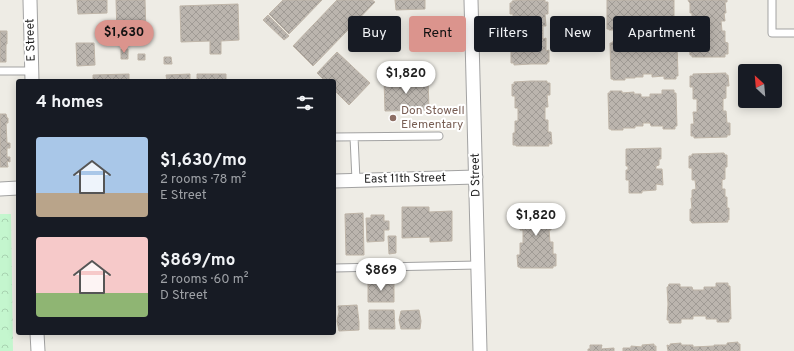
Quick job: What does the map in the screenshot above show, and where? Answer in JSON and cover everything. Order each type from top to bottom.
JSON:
[{"type":"street","name":"E Street","points":[[30,0],[32,76]]},
{"type":"street","name":"D Street","points":[[472,0],[480,351]]},
{"type":"street","name":"East 11th Street","points":[[336,181],[476,177]]},
{"type":"street","points":[[0,189],[16,188]]},
{"type":"street","points":[[37,335],[38,351]]},
{"type":"lane","points":[[772,0],[772,33],[794,33]]},
{"type":"lane","points":[[0,72],[32,76]]},
{"type":"lane","points":[[336,137],[439,136]]},
{"type":"lane","points":[[354,137],[356,180]]},
{"type":"lane","points":[[336,268],[478,265]]},
{"type":"green space","points":[[0,214],[11,214],[13,351],[0,351]]},
{"type":"building","points":[[77,0],[107,0],[107,13],[78,14]]},
{"type":"building","points":[[116,0],[145,0],[146,33],[117,34]]},
{"type":"building","points":[[283,0],[322,0],[289,34],[269,14]]},
{"type":"building","points":[[337,0],[372,0],[375,2],[361,16],[348,16],[348,30],[313,66],[293,46]]},
{"type":"building","points":[[395,0],[425,0],[425,9],[396,10]]},
{"type":"building","points":[[545,0],[545,2],[548,2],[548,14],[545,14],[546,26],[543,26],[543,39],[546,38],[546,51],[549,50],[549,62],[547,62],[547,64],[514,65],[514,63],[511,63],[511,52],[542,52],[542,16],[513,16],[513,14],[510,14],[510,3],[512,3],[512,1]]},
{"type":"building","points":[[607,0],[674,0],[674,16],[613,16],[613,30],[607,29]]},
{"type":"building","points":[[688,0],[727,0],[727,2],[725,2],[725,21],[721,21],[722,31],[725,31],[725,42],[728,43],[728,54],[725,54],[725,57],[692,57],[692,55],[690,55],[690,52],[710,52],[710,16],[692,16],[692,13],[690,13],[690,3]]},
{"type":"building","points":[[238,4],[239,40],[221,41],[221,54],[210,54],[210,41],[181,42],[180,6]]},
{"type":"building","points":[[268,15],[289,36],[284,40],[263,20]]},
{"type":"building","points":[[0,31],[7,31],[6,62],[0,62]]},
{"type":"building","points":[[612,42],[613,52],[677,52],[678,76],[676,76],[676,79],[664,79],[664,76],[652,77],[652,74],[643,74],[643,77],[625,78],[625,80],[611,79],[610,43]]},
{"type":"building","points":[[76,43],[94,43],[95,65],[77,66]]},
{"type":"building","points":[[121,49],[128,49],[128,59],[121,59]]},
{"type":"building","points":[[337,52],[370,83],[349,105],[336,92],[336,79],[323,79],[317,73]]},
{"type":"building","points":[[138,54],[145,54],[145,60],[138,60]]},
{"type":"building","points":[[164,57],[171,57],[172,64],[164,64]]},
{"type":"building","points":[[726,73],[726,75],[728,75],[729,86],[726,86],[726,98],[723,99],[723,111],[726,111],[727,123],[730,123],[730,135],[727,135],[727,137],[694,138],[694,136],[691,136],[691,124],[694,124],[693,112],[697,112],[697,99],[693,99],[693,87],[690,87],[690,76],[693,76],[693,74]]},
{"type":"building","points":[[129,74],[129,79],[93,79],[93,75]]},
{"type":"building","points":[[190,74],[190,79],[167,79],[166,75]]},
{"type":"building","points":[[197,74],[226,74],[226,79],[197,79]]},
{"type":"building","points":[[428,79],[429,110],[385,111],[384,80]]},
{"type":"building","points":[[547,81],[547,83],[550,83],[550,95],[547,95],[548,107],[545,107],[545,120],[548,120],[548,132],[551,132],[552,144],[548,144],[549,146],[513,145],[515,121],[518,121],[518,108],[515,108],[515,96],[512,96],[512,84],[514,85],[514,82]]},
{"type":"building","points":[[662,90],[674,90],[674,93],[676,93],[677,126],[675,126],[675,129],[663,129],[663,126],[651,126],[650,123],[643,123],[643,126],[635,126],[635,128],[623,128],[623,130],[609,129],[608,93],[610,93],[610,91],[622,91],[622,93],[634,92],[634,94],[641,94],[641,97],[650,97],[650,94],[662,94]]},
{"type":"building","points":[[0,114],[6,114],[8,118],[8,123],[6,123],[7,143],[10,143],[10,148],[7,148],[7,157],[10,157],[10,162],[7,161],[8,167],[0,167]]},
{"type":"building","points":[[661,148],[661,159],[659,159],[659,165],[656,166],[656,169],[662,169],[663,185],[656,184],[656,190],[642,191],[642,193],[629,193],[629,180],[626,180],[626,170],[628,170],[628,166],[626,166],[626,149]]},
{"type":"building","points":[[724,153],[727,155],[727,167],[725,167],[725,179],[722,180],[722,189],[725,189],[725,197],[727,197],[729,220],[727,220],[728,222],[692,223],[690,221],[690,209],[692,209],[691,198],[692,190],[696,189],[695,180],[692,180],[692,168],[689,168],[689,156],[692,156],[692,154]]},
{"type":"building","points":[[550,204],[550,206],[553,206],[553,218],[551,218],[551,230],[549,230],[550,242],[553,242],[553,254],[556,254],[556,266],[553,266],[553,268],[520,268],[518,267],[517,255],[520,255],[520,243],[523,243],[523,230],[520,230],[516,207],[517,205]]},
{"type":"building","points":[[402,207],[429,207],[429,212],[452,211],[452,241],[430,242],[430,237],[402,238]]},
{"type":"building","points":[[363,213],[364,255],[346,255],[345,214]]},
{"type":"building","points":[[371,215],[384,215],[384,221],[389,221],[389,230],[384,230],[384,241],[367,242],[366,218],[371,218]]},
{"type":"building","points":[[388,236],[396,236],[396,253],[389,254]]},
{"type":"building","points":[[368,282],[394,283],[394,302],[368,302]]},
{"type":"building","points":[[716,283],[728,283],[728,286],[730,286],[731,319],[729,319],[729,322],[717,322],[717,319],[706,319],[706,316],[693,316],[693,319],[681,319],[681,323],[669,323],[669,320],[667,320],[667,287],[669,284],[680,284],[680,287],[692,287],[693,290],[704,290],[704,287],[716,287]]},
{"type":"building","points":[[357,305],[359,330],[339,331],[337,321],[339,312],[338,306]]},
{"type":"building","points":[[369,310],[394,310],[395,329],[369,329]]},
{"type":"building","points":[[419,310],[421,321],[420,329],[401,329],[399,320],[401,311]]},
{"type":"building","points":[[738,342],[738,344],[740,344],[740,351],[668,351],[667,345],[670,346],[670,344],[681,343],[681,345],[693,345],[693,347],[727,345],[727,343]]},
{"type":"building","points":[[654,344],[654,346],[656,346],[656,351],[623,351],[623,348],[631,348],[631,346],[642,347],[642,345]]},
{"type":"building","points":[[590,345],[602,345],[601,349],[614,348],[614,351],[588,351],[588,349],[590,349]]},
{"type":"place","name":"Don Stowell Elementary","points":[[393,118]]}]
